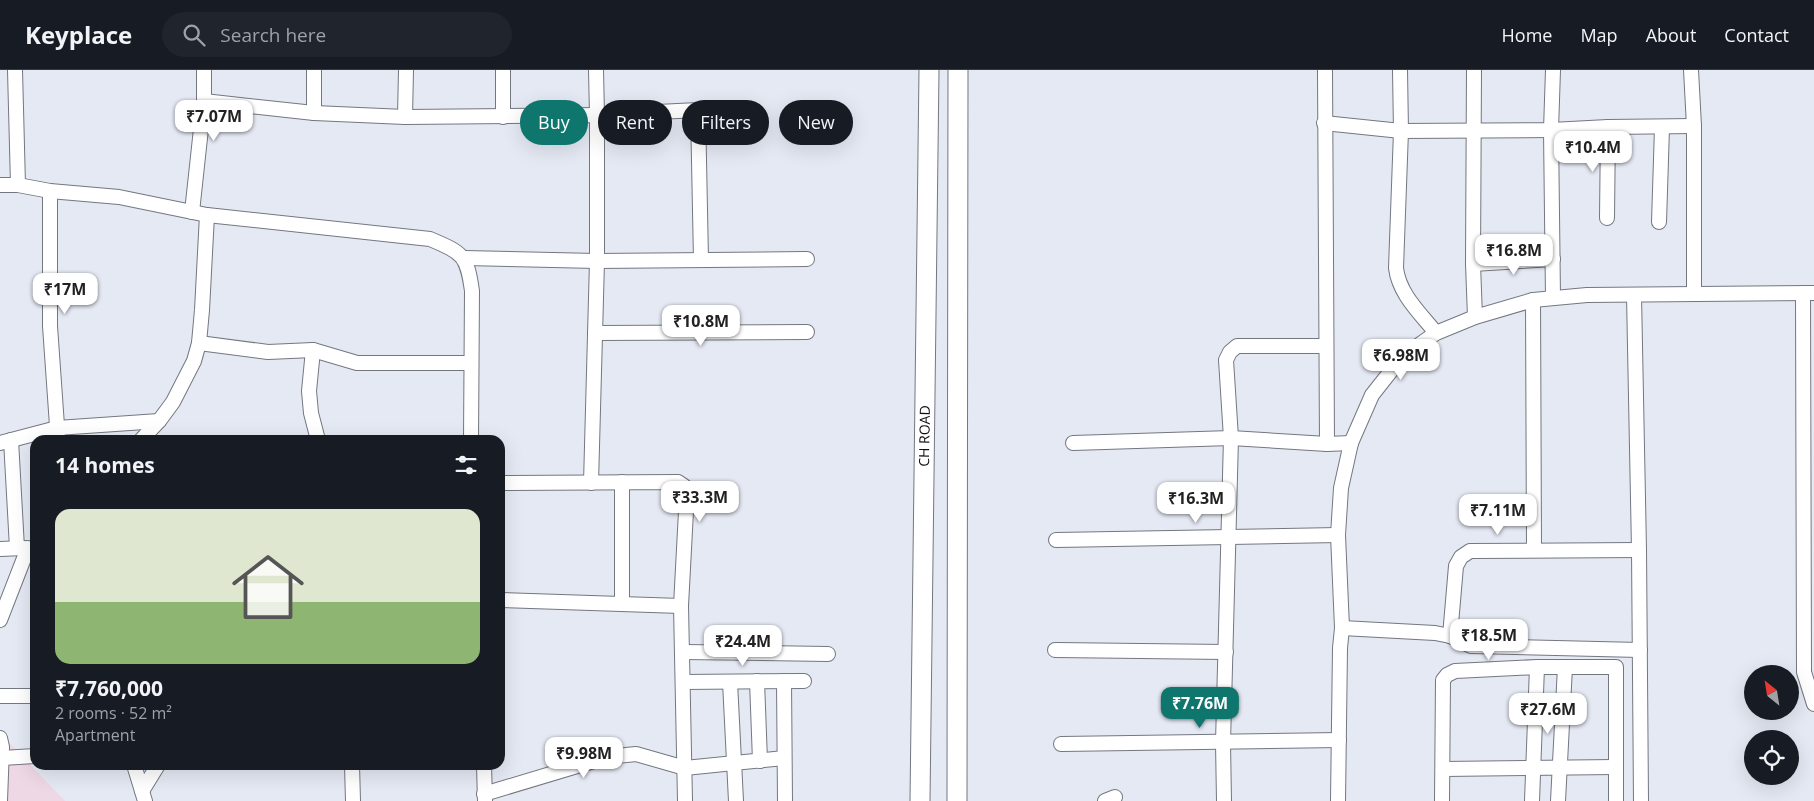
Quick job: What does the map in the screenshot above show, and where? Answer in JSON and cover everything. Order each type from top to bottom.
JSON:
[{"type":"street","points":[[15,70],[18,185]]},
{"type":"street","points":[[192,212],[204,101],[204,70]]},
{"type":"street","points":[[314,70],[314,113]]},
{"type":"street","points":[[404,117],[406,70]]},
{"type":"street","points":[[502,117],[503,70]]},
{"type":"street","points":[[591,483],[597,261],[596,70]]},
{"type":"street","name":"CH ROAD","points":[[920,801],[929,70]]},
{"type":"street","points":[[957,801],[958,70]]},
{"type":"street","points":[[1324,70],[1326,444]]},
{"type":"street","points":[[1400,70],[1397,280],[1402,291],[1436,333]]},
{"type":"street","points":[[1474,70],[1473,264],[1475,317]]},
{"type":"street","points":[[1553,70],[1551,130],[1553,298]]},
{"type":"street","points":[[1691,70],[1694,126],[1694,294]]},
{"type":"street","points":[[204,101],[314,113],[404,117],[597,115],[698,110],[701,260]]},
{"type":"street","points":[[1324,123],[1400,131],[1551,130],[1694,126]]},
{"type":"street","points":[[1607,218],[1608,127]]},
{"type":"street","points":[[1659,222],[1662,128]]},
{"type":"street","points":[[0,185],[18,185],[50,192],[119,197],[207,215],[430,238],[454,249],[464,258],[472,291],[471,435]]},
{"type":"street","points":[[50,192],[50,326],[57,434],[158,421]]},
{"type":"street","points":[[145,435],[172,402],[194,361],[199,343],[207,215]]},
{"type":"street","points":[[464,258],[597,261],[807,259]]},
{"type":"street","points":[[1473,264],[1553,260]]},
{"type":"street","points":[[1338,801],[1342,628],[1338,535],[1341,488],[1351,443],[1372,395],[1402,357],[1436,333],[1475,317],[1533,300],[1587,295],[1808,293],[1809,672],[1814,704]]},
{"type":"street","points":[[1634,295],[1641,801]]},
{"type":"street","points":[[1533,300],[1534,550]]},
{"type":"street","points":[[595,334],[807,332]]},
{"type":"street","points":[[199,343],[268,352],[313,350],[357,363],[471,363]]},
{"type":"street","points":[[1224,801],[1223,743],[1231,438],[1226,360],[1230,352],[1237,346],[1326,346]]},
{"type":"street","points":[[313,350],[308,391],[317,435]]},
{"type":"street","points":[[0,620],[27,548],[6,442],[30,438]]},
{"type":"street","points":[[1073,444],[1231,438],[1326,444],[1351,443]]},
{"type":"street","points":[[622,482],[622,604]]},
{"type":"street","points":[[505,483],[678,482],[684,486],[687,492],[682,606],[685,801]]},
{"type":"street","points":[[1056,540],[1338,535]]},
{"type":"street","points":[[0,549],[27,548]]},
{"type":"street","points":[[1450,636],[1456,566],[1461,557],[1470,552],[1639,550]]},
{"type":"street","points":[[505,600],[682,606]]},
{"type":"street","points":[[1342,628],[1436,633],[1450,636],[1471,646],[1640,650]]},
{"type":"street","points":[[1532,801],[1532,768],[1543,667],[1552,648]]},
{"type":"street","points":[[1055,650],[1226,652]]},
{"type":"street","points":[[683,652],[828,654]]},
{"type":"street","points":[[1442,801],[1443,680],[1447,675],[1455,671],[1543,667],[1616,667],[1616,801]]},
{"type":"street","points":[[1558,801],[1565,667]]},
{"type":"street","points":[[757,681],[760,761]]},
{"type":"street","points":[[784,681],[784,801]]},
{"type":"street","points":[[683,682],[804,681]]},
{"type":"street","points":[[730,682],[736,801]]},
{"type":"street","points":[[0,696],[30,696]]},
{"type":"street","points":[[0,738],[2,758],[0,801]]},
{"type":"street","points":[[1062,744],[1339,740]]},
{"type":"street","points":[[484,770],[485,798],[607,757],[620,755],[636,754],[685,768],[784,758]]},
{"type":"street","points":[[2,758],[30,756]]},
{"type":"street","points":[[1443,769],[1616,767]]},
{"type":"street","points":[[136,770],[144,796]]},
{"type":"street","points":[[144,796],[156,770]]},
{"type":"street","points":[[352,770],[353,801]]},
{"type":"shaded area","points":[[0,733],[30,764],[30,770],[35,770],[65,801],[0,801]]}]
